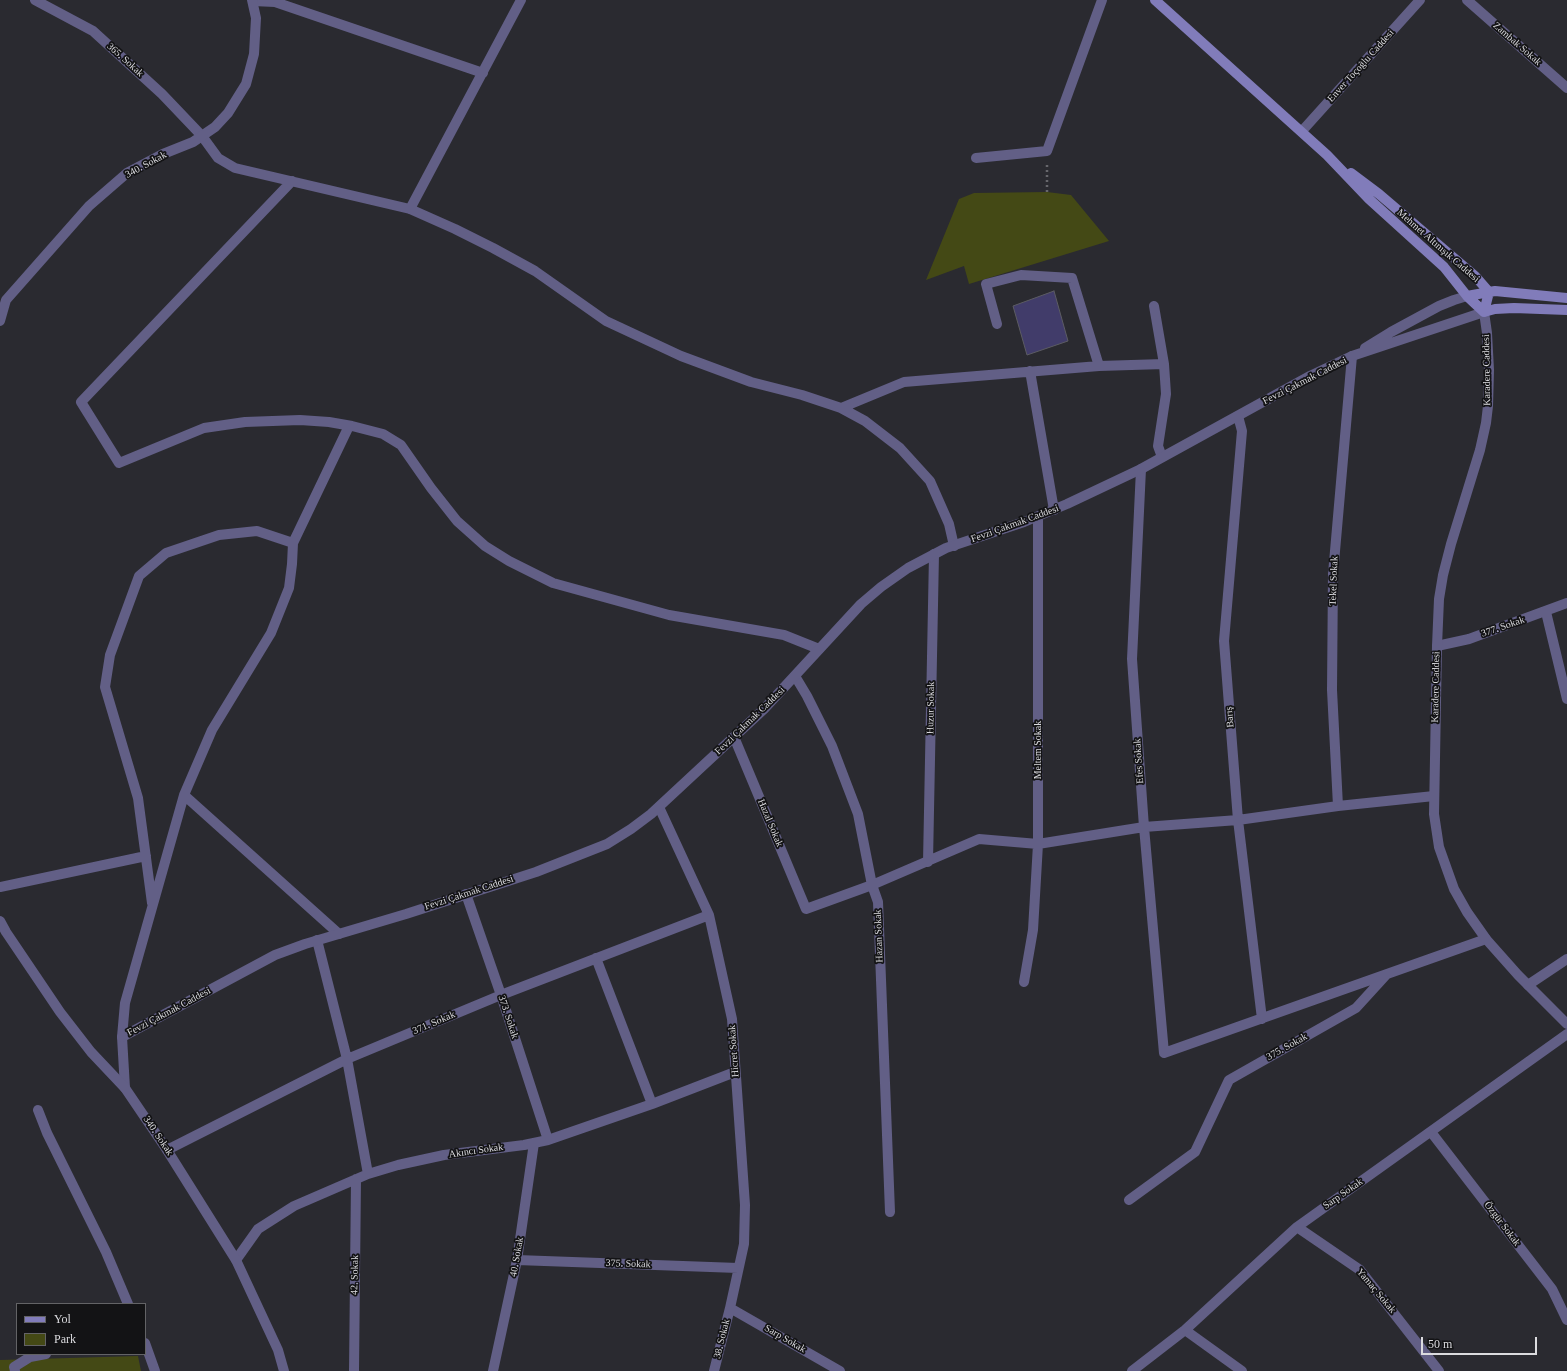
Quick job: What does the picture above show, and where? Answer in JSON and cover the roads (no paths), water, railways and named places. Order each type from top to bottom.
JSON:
[{"type":"main road","name":"Mehmet Altınışık Caddesi","points":[[1155,0],[1327,155],[1369,199],[1444,267],[1467,296],[1484,312]]},
{"type":"main road","name":"Mehmet Altınışık Caddesi","points":[[1327,155],[1379,194],[1475,276],[1489,292]]},
{"type":"main road","name":"Fevzi Çakmak Caddesi","points":[[1467,296],[1489,292],[1509,292],[1567,298]]},
{"type":"main road","points":[[1484,312],[1489,292]]},
{"type":"main road","name":"Fevzi Çakmak Caddesi","points":[[1484,312],[1495,309],[1514,308],[1567,310]]},
{"type":"street","name":"365. Sokak","points":[[35,0],[93,31],[162,94],[202,136],[218,158],[235,168],[410,209],[499,251],[535,272],[606,321],[681,356],[751,382],[802,395],[841,408],[865,421],[900,448],[930,481],[949,524],[954,546]]},
{"type":"street","name":"340. Sokak","points":[[0,321],[3,301],[89,206],[127,173],[163,154],[194,142],[215,127],[228,113],[246,84],[254,54],[256,18],[252,0]]},
{"type":"street","points":[[252,0],[275,2],[483,72]]},
{"type":"street","points":[[410,209],[521,0]]},
{"type":"street","points":[[976,158],[1047,151],[1102,0]]},
{"type":"street","name":"Enver Toçoğlu Caddesi","points":[[1302,132],[1420,0]]},
{"type":"street","name":"Zambak Sokak","points":[[1467,0],[1567,88]]},
{"type":"street","points":[[292,181],[81,402],[119,464],[204,428],[245,422],[300,420],[329,422],[383,434],[401,445],[431,488],[457,521],[485,546],[509,561],[553,583],[669,614],[784,635],[819,648]]},
{"type":"street","points":[[997,324],[986,284],[1021,275],[1072,278],[1099,366]]},
{"type":"street","name":"Fevzi Çakmak Caddesi","points":[[122,1037],[275,955],[317,940],[536,872],[607,844],[631,829],[659,807],[764,709],[819,648],[862,604],[881,587],[908,568],[934,554],[954,546],[1038,517],[1141,469],[1310,376],[1352,356],[1391,332],[1439,306],[1467,296]]},
{"type":"street","points":[[1154,306],[1164,364],[1166,394],[1158,446],[1162,457]]},
{"type":"street","name":"Fevzi Çakmak Caddesi","points":[[1352,356],[1484,312]]},
{"type":"street","name":"Karadere Caddesi","points":[[1484,312],[1489,370],[1486,423],[1480,450],[1451,544],[1443,575],[1439,599],[1434,814],[1439,847],[1454,889],[1467,912],[1486,939],[1528,985],[1567,1024]]},
{"type":"street","name":"Tekel Sokak","points":[[1338,806],[1332,690],[1333,574],[1352,356]]},
{"type":"street","points":[[841,408],[904,382],[1099,366],[1164,364]]},
{"type":"street","points":[[1030,371],[1054,510]]},
{"type":"street","name":"Barış","points":[[1238,416],[1242,430],[1224,641],[1238,820],[1262,1019]]},
{"type":"street","points":[[125,1088],[122,1037],[125,1003],[184,795],[212,730],[271,633],[289,588],[293,543],[349,426]]},
{"type":"street","name":"Efes Sokak","points":[[1141,469],[1132,658],[1144,827],[1164,1052],[1262,1019]]},
{"type":"street","name":"Meltem Sokak","points":[[1024,982],[1033,930],[1038,844],[1038,517]]},
{"type":"street","points":[[153,907],[138,798],[105,687],[110,655],[139,576],[166,553],[219,535],[257,531],[293,543]]},
{"type":"street","name":"Huzur Sokak","points":[[928,862],[934,554]]},
{"type":"street","name":"377. Sokak","points":[[1437,646],[1469,639],[1567,604]]},
{"type":"street","points":[[1546,612],[1567,698]]},
{"type":"street","name":"Hazan Sokak","points":[[794,676],[807,696],[832,746],[858,814],[872,885],[878,902],[890,1212]]},
{"type":"street","name":"Hazal Sokak","points":[[734,737],[806,909],[872,885]]},
{"type":"street","points":[[184,795],[339,934]]},
{"type":"street","points":[[872,885],[979,840],[1038,844],[1144,827],[1238,820],[1338,806],[1434,796]]},
{"type":"street","name":"Hicret Sokak","points":[[659,807],[709,915],[732,1019],[745,1205],[744,1244],[730,1308]]},
{"type":"street","points":[[0,887],[146,856]]},
{"type":"street","name":"373. Sokak","points":[[466,894],[501,995],[548,1140]]},
{"type":"street","name":"371. Sokak","points":[[168,1150],[347,1060],[501,995],[709,915]]},
{"type":"street","name":"340. Sokak","points":[[0,920],[6,932],[60,1012],[91,1052],[125,1088],[168,1150],[236,1260],[278,1350],[284,1371]]},
{"type":"street","name":"375. Sokak","points":[[1129,1200],[1195,1152],[1228,1080],[1356,1008],[1387,974],[1486,939]]},
{"type":"street","points":[[317,940],[347,1060],[368,1174]]},
{"type":"street","points":[[596,958],[652,1104]]},
{"type":"street","points":[[1528,985],[1567,958]]},
{"type":"street","points":[[1262,1019],[1387,974]]},
{"type":"street","name":"Sarp Sokak","points":[[1132,1371],[1185,1330],[1297,1227],[1567,1034]]},
{"type":"street","name":"Akıncı Sokak","points":[[236,1260],[258,1229],[294,1206],[368,1174],[398,1165],[444,1155],[548,1140],[652,1104],[735,1072]]},
{"type":"street","points":[[38,1110],[47,1133],[106,1252],[128,1303]]},
{"type":"street","name":"Özgür Sokak","points":[[1431,1132],[1552,1289],[1567,1320]]},
{"type":"street","name":"40. Sokak","points":[[493,1371],[518,1260],[534,1143]]},
{"type":"street","name":"42. Sokak","points":[[354,1371],[356,1179]]},
{"type":"street","name":"Yamaç Sokak","points":[[1297,1227],[1360,1270],[1439,1371]]},
{"type":"street","name":"375. Sokak","points":[[518,1260],[738,1268]]},
{"type":"street","name":"Sarp Sokak","points":[[730,1308],[840,1371]]},
{"type":"street","name":"38. Sokak","points":[[714,1371],[730,1308]]},
{"type":"street","points":[[1185,1330],[1242,1371]]},
{"type":"street","points":[[146,1346],[155,1371]]},
{"type":"street","points":[[15,1371],[14,1366],[30,1357],[41,1355]]}]
